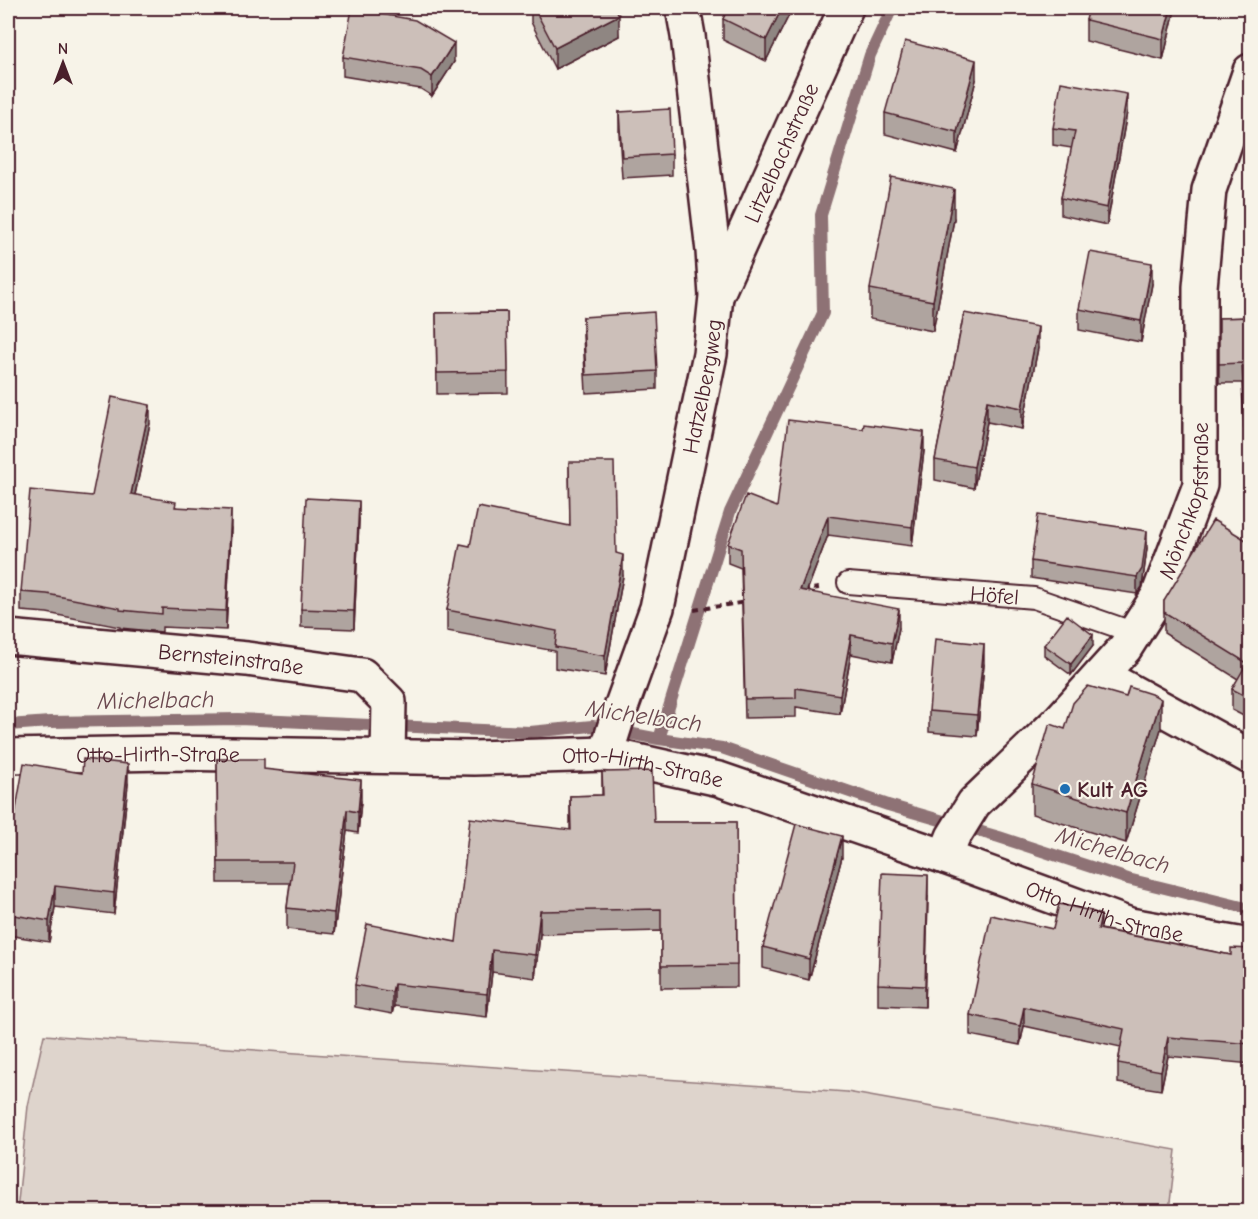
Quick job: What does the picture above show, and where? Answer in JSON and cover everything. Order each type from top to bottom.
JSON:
[{"type":"street","name":"Hatzelbergweg","points":[[611,737],[657,608],[710,354],[716,296],[713,251],[683,8]]},
{"type":"street","name":"Litzelbachstraße","points":[[716,296],[846,8]]},
{"type":"street","name":"Mönchkopfstraße","points":[[949,847],[975,803],[1059,721],[1125,648],[1158,596],[1200,485],[1200,287],[1209,190],[1251,71]]},
{"type":"street","name":"Bernsteinstraße","points":[[8,637],[247,659],[362,675],[389,702],[388,747]]},
{"type":"street","points":[[1101,675],[1251,757]]},
{"type":"street","name":"Otto-Hirth-Straße","points":[[8,756],[388,747],[474,758],[611,737],[719,780],[949,847],[1130,925],[1251,946]]},
{"type":"lane","name":"Höfel","points":[[848,584],[1034,598],[1135,633]]},
{"type":"path","points":[[690,611],[746,602]]},
{"type":"shaded area","points":[[44,1035],[847,1092],[1176,1150],[1169,1211],[17,1211],[28,1106]]},
{"type":"building","points":[[534,8],[615,8],[619,15],[555,48]]},
{"type":"building","points":[[728,8],[782,8],[766,40],[723,19]]},
{"type":"building","points":[[1089,8],[1171,8],[1163,39],[1086,20]]},
{"type":"building","points":[[352,9],[415,20],[454,43],[432,77],[421,70],[343,57]]},
{"type":"building","points":[[905,41],[976,60],[957,132],[885,113]]},
{"type":"building","points":[[1061,82],[1127,94],[1107,208],[1061,198],[1075,131],[1053,128]]},
{"type":"building","points":[[670,109],[672,154],[622,157],[619,112]]},
{"type":"building","points":[[891,177],[954,189],[933,301],[870,289]]},
{"type":"building","points":[[1090,252],[1152,263],[1141,321],[1079,309]]},
{"type":"building","points":[[507,312],[508,372],[437,373],[436,313]]},
{"type":"building","points":[[654,312],[657,371],[586,375],[583,317]]},
{"type":"building","points":[[964,313],[1038,327],[1022,408],[987,401],[974,467],[935,460]]},
{"type":"building","points":[[1251,317],[1251,408],[1244,408],[1242,363],[1219,364],[1219,318]]},
{"type":"building","points":[[112,397],[150,405],[131,494],[176,502],[175,507],[231,510],[226,611],[162,608],[162,614],[120,610],[120,608],[47,594],[21,592],[30,490],[92,496]]},
{"type":"building","points":[[788,420],[863,429],[864,424],[924,432],[912,527],[828,516],[800,590],[899,609],[892,643],[851,635],[840,695],[796,688],[796,698],[745,699],[741,549],[728,544],[746,495],[777,507]]},
{"type":"building","points":[[569,462],[614,462],[616,553],[623,555],[605,656],[555,647],[557,631],[447,610],[460,544],[470,546],[478,507],[570,526]]},
{"type":"building","points":[[306,498],[359,501],[354,611],[301,609]]},
{"type":"building","points":[[1038,515],[1147,531],[1142,569],[1137,577],[1031,561]]},
{"type":"building","points":[[1213,520],[1251,543],[1251,699],[1232,689],[1247,663],[1164,612],[1164,601]]},
{"type":"building","points":[[1067,615],[1093,635],[1071,664],[1044,645]]},
{"type":"building","points":[[935,639],[984,644],[977,715],[929,711]]},
{"type":"building","points":[[1088,686],[1126,697],[1129,687],[1161,699],[1126,813],[1032,784],[1049,726],[1051,724],[1065,729],[1073,703]]},
{"type":"building","points":[[83,759],[128,764],[114,893],[55,886],[49,921],[8,914],[8,855],[24,763],[82,773]]},
{"type":"building","points":[[217,759],[264,759],[264,769],[361,780],[358,812],[347,810],[334,913],[287,908],[293,862],[218,862]]},
{"type":"building","points":[[652,771],[654,822],[736,822],[737,965],[661,966],[661,909],[540,911],[535,955],[492,950],[487,994],[394,984],[392,992],[355,985],[367,924],[456,942],[470,818],[571,830],[570,796],[603,795],[602,772]]},
{"type":"building","points":[[796,824],[842,836],[809,959],[763,947]]},
{"type":"building","points":[[882,873],[928,875],[925,986],[878,984]]},
{"type":"building","points":[[1059,904],[1101,915],[1098,929],[1231,955],[1231,948],[1251,949],[1251,1044],[1168,1037],[1161,1071],[1118,1063],[1124,1029],[1024,1007],[1020,1026],[970,1015],[991,915],[1053,929]]},
{"type":"waterway","points":[[659,739],[730,512],[823,313],[821,215],[870,55],[892,8]]},
{"type":"waterway","name":"Michelbach","points":[[8,725],[50,722],[238,719],[530,732],[592,726],[722,748],[888,805],[999,837],[1128,879],[1250,909]]},
{"type":"place","name":"Kult AG","points":[[1065,789]]}]
